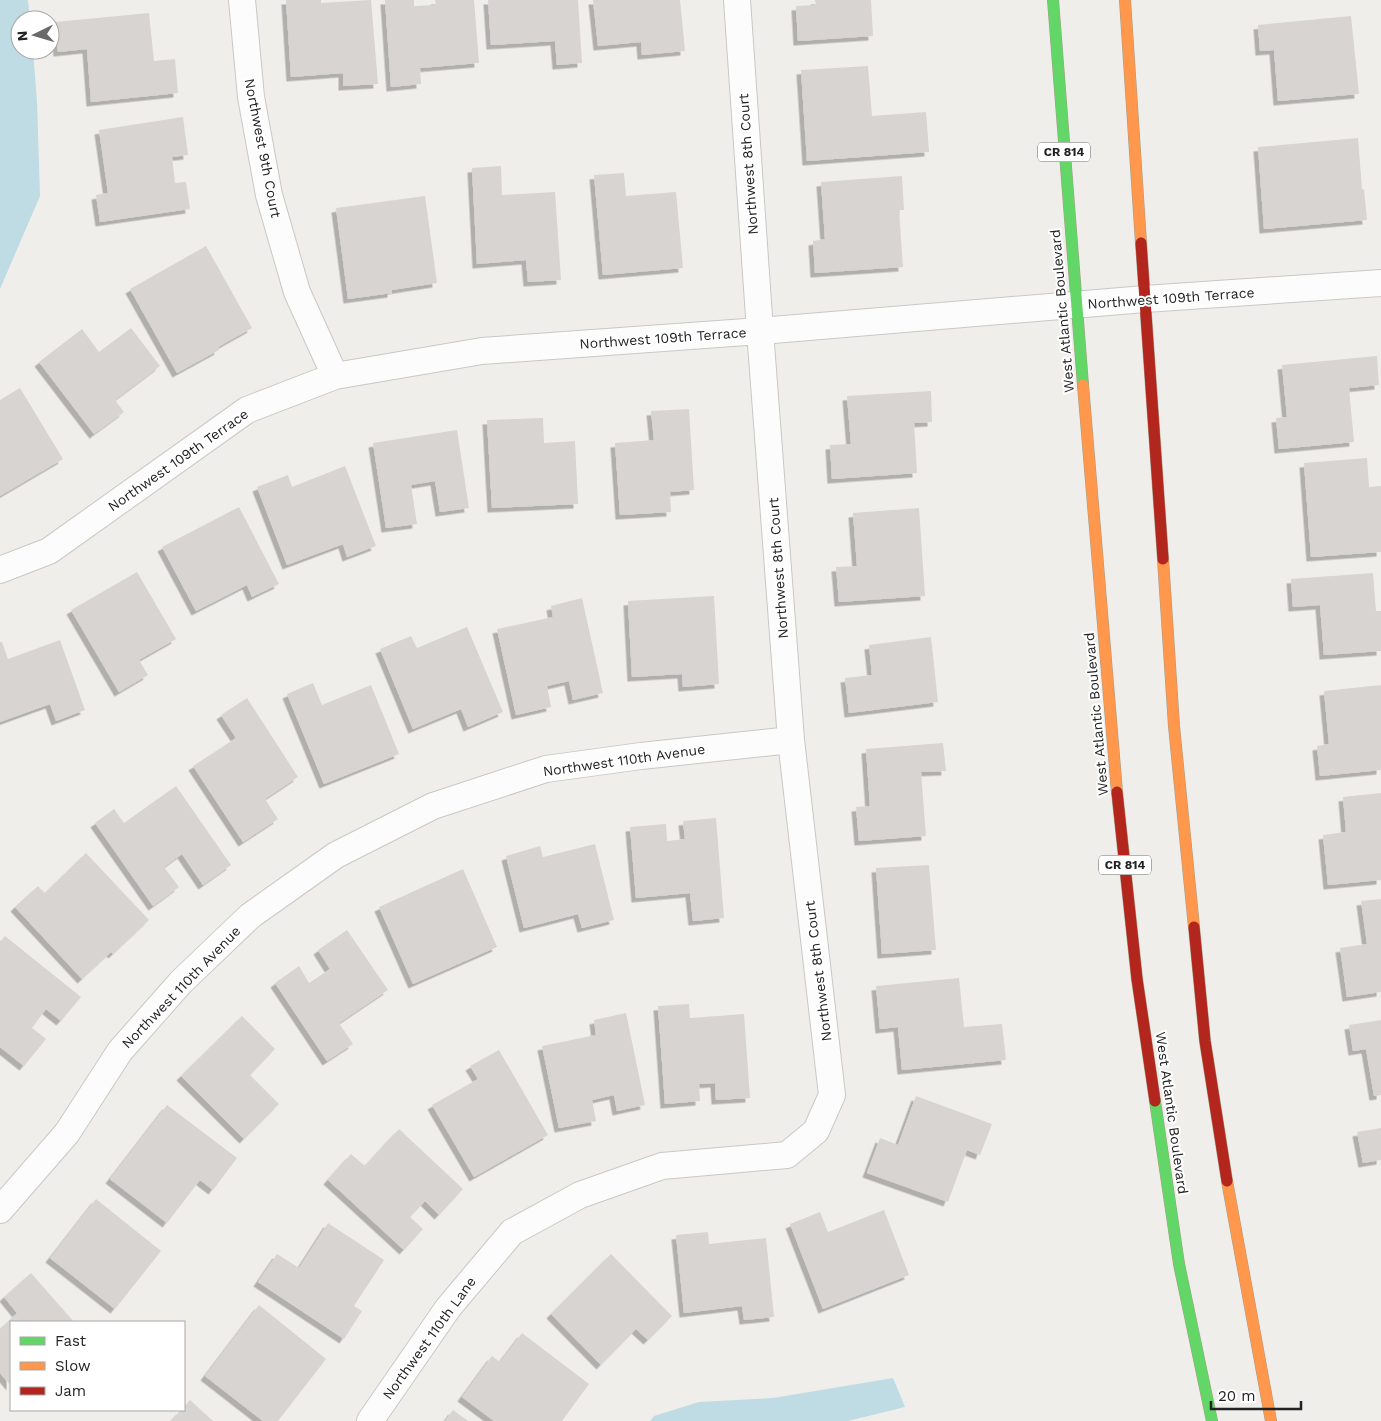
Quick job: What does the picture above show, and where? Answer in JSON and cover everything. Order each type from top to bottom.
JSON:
[{"type":"main road","name":"West Atlantic Boulevard","points":[[1053,0],[1076,305],[1120,824],[1137,979],[1179,1264],[1212,1421]]},
{"type":"main road","points":[[1125,0],[1174,726],[1205,1042],[1231,1208],[1271,1421]]},
{"type":"street","name":"Northwest 9th Court","points":[[242,0],[250,97],[269,195],[297,292],[336,376]]},
{"type":"street","name":"Northwest 8th Court","points":[[737,0],[791,740],[832,1095],[816,1131]]},
{"type":"street","name":"Northwest 109th Terrace","points":[[0,570],[49,551],[247,410],[336,376],[482,351],[760,331],[1145,299],[1381,283]]},
{"type":"street","name":"Northwest 110th Avenue","points":[[0,1210],[67,1133],[120,1051],[181,982],[250,916],[336,855],[433,806],[546,769],[641,756],[791,740]]},
{"type":"street","name":"Northwest 110th Lane","points":[[370,1421],[448,1308],[512,1232],[580,1194],[662,1166],[787,1155],[816,1131]]},
{"type":"water","points":[[0,0],[28,0],[29,10],[10,10],[10,60],[34,60],[40,196],[0,289]]},
{"type":"water","points":[[893,1378],[905,1407],[848,1421],[650,1421],[654,1416],[699,1402],[773,1398]]},
{"type":"building","points":[[286,0],[321,0],[321,3],[371,0],[378,84],[343,86],[343,73],[291,77]]},
{"type":"building","points":[[385,0],[414,0],[414,6],[436,5],[435,0],[474,0],[479,63],[420,68],[421,84],[391,87]]},
{"type":"building","points":[[488,0],[578,0],[582,63],[557,65],[555,41],[491,45]]},
{"type":"building","points":[[593,0],[680,0],[685,51],[642,55],[641,42],[598,46]]},
{"type":"building","points":[[815,0],[871,0],[873,36],[798,41],[796,6],[816,5]]},
{"type":"building","points":[[149,13],[154,61],[175,59],[178,93],[91,102],[87,49],[60,52],[60,22]]},
{"type":"building","points":[[1351,16],[1359,94],[1278,101],[1274,50],[1260,51],[1258,25]]},
{"type":"building","points":[[868,66],[872,116],[926,112],[929,152],[807,161],[801,70]]},
{"type":"building","points":[[183,117],[188,155],[172,157],[175,183],[186,182],[190,209],[100,222],[96,195],[108,193],[99,130]]},
{"type":"building","points":[[1358,138],[1362,189],[1364,189],[1367,220],[1264,229],[1258,147]]},
{"type":"building","points":[[501,166],[502,195],[555,192],[561,280],[528,282],[526,260],[477,264],[472,168]]},
{"type":"building","points":[[624,173],[626,196],[676,192],[683,268],[603,275],[594,175]]},
{"type":"building","points":[[902,176],[904,210],[899,210],[903,267],[815,273],[813,241],[825,239],[821,182]]},
{"type":"building","points":[[425,196],[437,283],[392,290],[392,293],[348,299],[336,208]]},
{"type":"building","points":[[206,246],[252,328],[218,347],[219,350],[177,373],[130,289]]},
{"type":"building","points":[[131,328],[160,366],[115,400],[124,412],[94,434],[39,362],[82,329],[99,352]]},
{"type":"building","points":[[1377,356],[1379,385],[1349,388],[1354,442],[1279,449],[1276,418],[1287,417],[1282,365]]},
{"type":"building","points":[[20,388],[63,459],[0,496],[0,400]]},
{"type":"building","points":[[931,391],[932,422],[914,423],[917,473],[832,479],[830,445],[851,444],[847,396]]},
{"type":"building","points":[[689,409],[694,490],[670,492],[671,512],[620,515],[615,443],[654,440],[651,411]]},
{"type":"building","points":[[543,418],[544,443],[575,441],[578,504],[492,508],[487,420]]},
{"type":"building","points":[[457,430],[469,508],[440,512],[435,481],[411,485],[417,524],[386,528],[373,443]]},
{"type":"building","points":[[1367,458],[1369,487],[1381,486],[1381,552],[1311,557],[1304,463]]},
{"type":"building","points":[[345,466],[376,546],[347,557],[343,544],[287,565],[257,487],[288,475],[292,487]]},
{"type":"building","points":[[239,507],[279,584],[252,597],[247,585],[196,611],[162,547]]},
{"type":"building","points":[[919,508],[925,596],[839,602],[836,567],[857,566],[853,513]]},
{"type":"building","points":[[137,572],[176,639],[139,660],[148,675],[119,692],[71,610]]},
{"type":"building","points":[[1373,573],[1376,611],[1381,611],[1381,651],[1324,655],[1320,605],[1293,607],[1291,579]]},
{"type":"building","points":[[714,596],[719,684],[683,687],[682,674],[632,677],[628,601]]},
{"type":"building","points":[[582,598],[603,693],[573,700],[569,681],[547,686],[551,707],[516,715],[497,629],[553,617],[551,606]]},
{"type":"building","points":[[467,627],[503,712],[468,727],[461,709],[413,729],[380,649],[411,636],[417,648]]},
{"type":"building","points":[[931,637],[938,702],[849,713],[845,678],[872,675],[869,645]]},
{"type":"building","points":[[60,640],[85,710],[56,721],[50,704],[0,722],[0,642],[2,642],[8,659]]},
{"type":"building","points":[[313,683],[322,705],[371,685],[399,754],[324,784],[287,694]]},
{"type":"building","points":[[1381,685],[1381,770],[1320,776],[1317,746],[1329,744],[1324,691]]},
{"type":"building","points":[[247,698],[298,777],[265,799],[278,819],[243,842],[193,766],[236,738],[221,715]]},
{"type":"building","points":[[943,743],[946,771],[921,772],[926,836],[859,841],[856,807],[870,806],[866,749]]},
{"type":"building","points":[[176,786],[231,865],[203,885],[182,854],[164,867],[179,887],[153,906],[95,823],[114,809],[124,823]]},
{"type":"building","points":[[1381,793],[1381,880],[1328,885],[1323,835],[1346,832],[1343,797]]},
{"type":"building","points":[[716,818],[724,918],[693,921],[690,893],[636,898],[630,827],[666,824],[667,841],[685,839],[683,821]]},
{"type":"building","points":[[595,844],[614,920],[582,928],[578,914],[524,928],[506,856],[540,846],[543,857]]},
{"type":"building","points":[[86,853],[149,920],[113,954],[111,952],[82,979],[15,907],[38,886],[45,893]]},
{"type":"building","points":[[929,865],[936,950],[882,954],[876,868]]},
{"type":"building","points":[[463,869],[497,947],[413,984],[379,907]]},
{"type":"building","points":[[1381,899],[1381,992],[1347,997],[1340,948],[1367,944],[1361,901]]},
{"type":"building","points":[[347,930],[388,990],[339,1023],[353,1044],[327,1061],[275,983],[299,966],[309,983],[330,969],[318,950]]},
{"type":"building","points":[[5,936],[81,997],[61,1021],[46,1009],[32,1028],[46,1039],[24,1066],[0,1047],[0,942]]},
{"type":"building","points":[[959,978],[964,1027],[1002,1024],[1006,1060],[902,1070],[898,1027],[880,1029],[876,986]]},
{"type":"building","points":[[689,1004],[690,1018],[744,1014],[750,1098],[716,1100],[715,1083],[699,1084],[700,1101],[665,1104],[658,1006]]},
{"type":"building","points":[[626,1013],[645,1105],[617,1111],[614,1095],[592,1100],[596,1121],[559,1128],[542,1046],[596,1035],[594,1020]]},
{"type":"building","points":[[242,1016],[275,1049],[250,1075],[279,1104],[244,1139],[181,1076]]},
{"type":"building","points":[[1381,1020],[1381,1095],[1374,1096],[1366,1049],[1353,1051],[1349,1025]]},
{"type":"building","points":[[499,1050],[548,1135],[474,1177],[432,1105],[478,1079],[470,1066]]},
{"type":"building","points":[[916,1096],[992,1124],[980,1155],[967,1150],[948,1202],[867,1173],[880,1138],[898,1145]]},
{"type":"building","points":[[167,1105],[237,1158],[213,1190],[200,1180],[167,1223],[110,1179]]},
{"type":"building","points":[[1381,1128],[1381,1160],[1363,1163],[1357,1132]]},
{"type":"building","points":[[399,1129],[463,1189],[439,1215],[425,1201],[410,1217],[423,1229],[404,1250],[328,1180],[351,1154],[365,1166]]},
{"type":"building","points":[[96,1199],[161,1251],[115,1309],[50,1258]]},
{"type":"building","points":[[884,1210],[909,1275],[823,1309],[790,1224],[820,1212],[828,1232]]},
{"type":"building","points":[[328,1223],[384,1260],[354,1306],[362,1311],[344,1339],[258,1282],[277,1254],[299,1268]]},
{"type":"building","points":[[708,1232],[709,1244],[766,1238],[774,1317],[744,1320],[742,1306],[684,1313],[676,1235]]},
{"type":"building","points":[[611,1254],[672,1316],[648,1340],[636,1329],[601,1365],[551,1314]]},
{"type":"building","points":[[31,1273],[73,1321],[10,1321],[10,1385],[0,1373],[0,1329],[17,1313],[4,1297]]},
{"type":"building","points":[[259,1305],[326,1359],[278,1421],[263,1421],[205,1376]]},
{"type":"building","points":[[522,1333],[589,1384],[562,1421],[494,1421],[462,1397],[492,1356],[500,1362]]},
{"type":"building","points":[[190,1400],[213,1421],[171,1421],[180,1411],[185,1411],[185,1406]]},
{"type":"building","points":[[453,1410],[468,1421],[445,1421]]},
{"type":"traffic: fast","points":[[1053,0],[1083,385]]},
{"type":"traffic: fast","points":[[1155,1101],[1179,1264],[1212,1421]]},
{"type":"traffic: slow","points":[[1125,0],[1141,243]]},
{"type":"traffic: slow","points":[[1083,385],[1117,792]]},
{"type":"traffic: slow","points":[[1163,559],[1174,726],[1194,927]]},
{"type":"traffic: slow","points":[[1227,1181],[1271,1421]]},
{"type":"traffic: jam","points":[[1141,243],[1163,559]]},
{"type":"traffic: jam","points":[[1117,792],[1137,979],[1155,1101]]},
{"type":"traffic: jam","points":[[1194,927],[1205,1041],[1227,1181]]}]
